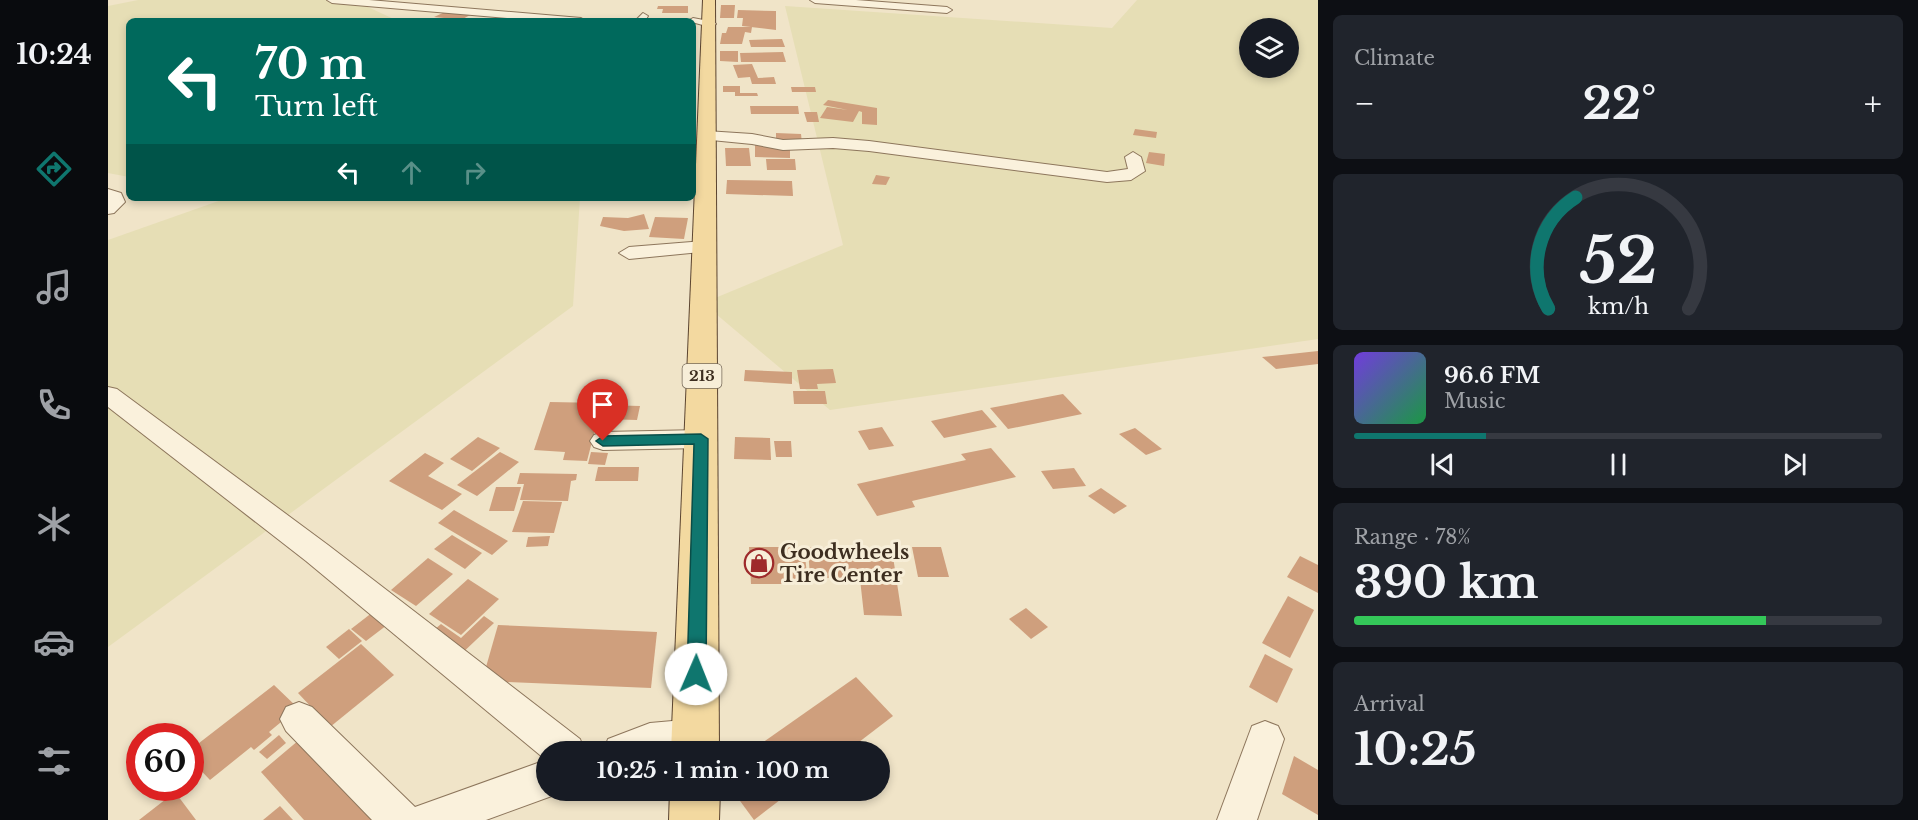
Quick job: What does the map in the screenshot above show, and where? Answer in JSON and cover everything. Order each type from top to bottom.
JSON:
[{"type":"main road","name":"213","points":[[695,741],[704,247],[701,158],[701,20]]},
{"type":"main road","points":[[694,820],[695,801]]},
{"type":"street","points":[[332,0],[542,18]]},
{"type":"street","points":[[815,0],[947,10]]},
{"type":"street","points":[[468,18],[478,13]]},
{"type":"street","points":[[701,158],[752,139],[783,145],[833,143],[869,146],[1107,177],[1125,176],[1137,171],[1133,157]]},
{"type":"street","points":[[108,194],[115,197],[116,202],[108,209]]},
{"type":"street","points":[[629,253],[704,247]]},
{"type":"street","points":[[108,395],[317,553],[552,741]]},
{"type":"street","points":[[603,441],[701,439]]},
{"type":"street","points":[[299,719],[400,820]]},
{"type":"street","points":[[1237,820],[1265,739]]},
{"type":"street","points":[[430,820],[536,783]]},
{"type":"shaded area","points":[[138,0],[353,0],[392,18],[126,18],[126,176],[108,173],[108,6]]},
{"type":"shaded area","points":[[1137,0],[1318,0],[1318,339],[830,410],[703,303],[843,245],[785,6],[1112,28]]},
{"type":"shaded area","points":[[218,201],[580,201],[573,306],[108,647],[108,240]]},
{"type":"building","points":[[721,5],[735,5],[734,18],[720,18]]},
{"type":"building","points":[[658,6],[688,6],[688,13],[662,13],[663,9],[657,9]]},
{"type":"building","points":[[738,10],[776,11],[776,30],[742,26],[743,18],[737,18]]},
{"type":"building","points":[[445,12],[472,14],[465,18],[434,17]]},
{"type":"building","points":[[728,27],[752,27],[751,33],[745,32],[742,44],[720,44],[722,33],[726,33]]},
{"type":"building","points":[[782,39],[785,47],[751,47],[749,40]]},
{"type":"building","points":[[720,51],[738,51],[738,62],[720,61]]},
{"type":"building","points":[[783,52],[786,62],[741,62],[740,53]]},
{"type":"building","points":[[752,64],[758,78],[774,77],[776,84],[752,84],[750,77],[738,78],[733,65]]},
{"type":"building","points":[[723,86],[740,86],[740,93],[757,93],[758,96],[735,96],[735,92],[723,92]]},
{"type":"building","points":[[791,87],[815,87],[816,92],[792,92]]},
{"type":"building","points":[[828,100],[877,108],[877,125],[862,124],[862,112],[859,111],[853,122],[820,118],[827,107],[848,110],[823,105]]},
{"type":"building","points":[[750,106],[798,106],[799,114],[751,114]]},
{"type":"building","points":[[804,112],[817,112],[819,122],[807,122]]},
{"type":"building","points":[[1135,129],[1157,132],[1156,138],[1133,135]]},
{"type":"building","points":[[776,133],[801,134],[802,143],[776,143]]},
{"type":"building","points":[[755,145],[790,146],[790,158],[755,157]]},
{"type":"building","points":[[725,148],[749,148],[751,166],[726,166]]},
{"type":"building","points":[[1149,152],[1165,154],[1164,166],[1146,163]]},
{"type":"building","points":[[766,159],[795,159],[796,170],[767,170]]},
{"type":"building","points":[[876,175],[890,177],[886,185],[872,184]]},
{"type":"building","points":[[727,180],[792,181],[793,196],[726,194]]},
{"type":"building","points":[[644,214],[649,229],[624,231],[600,226],[603,217],[628,218]]},
{"type":"building","points":[[655,217],[688,218],[684,239],[649,237]]},
{"type":"building","points":[[1318,351],[1318,364],[1276,369],[1262,357]]},
{"type":"building","points":[[833,369],[836,383],[817,384],[818,389],[800,389],[797,370]]},
{"type":"building","points":[[745,370],[792,372],[792,384],[744,381]]},
{"type":"building","points":[[793,391],[825,391],[827,404],[794,404]]},
{"type":"building","points":[[1063,394],[1082,414],[1008,429],[990,408]]},
{"type":"building","points":[[550,402],[602,403],[587,461],[563,460],[565,452],[534,450]]},
{"type":"building","points":[[604,405],[640,406],[637,420],[600,419]]},
{"type":"building","points":[[982,410],[997,427],[944,438],[931,421]]},
{"type":"building","points":[[882,427],[894,446],[869,450],[858,431]]},
{"type":"building","points":[[1135,428],[1162,449],[1146,455],[1119,434]]},
{"type":"building","points":[[478,437],[500,448],[472,471],[450,459]]},
{"type":"building","points":[[735,437],[770,438],[771,460],[734,459]]},
{"type":"building","points":[[774,441],[791,441],[792,457],[776,457]]},
{"type":"building","points":[[991,448],[1016,477],[912,501],[915,507],[877,516],[857,484],[966,460],[961,454]]},
{"type":"building","points":[[500,452],[519,462],[477,496],[457,485]]},
{"type":"building","points":[[591,452],[608,453],[605,465],[588,464]]},
{"type":"building","points":[[425,453],[444,463],[428,476],[462,494],[442,510],[389,481]]},
{"type":"building","points":[[598,467],[639,467],[638,481],[595,481]]},
{"type":"building","points":[[1074,468],[1086,486],[1053,489],[1041,471]]},
{"type":"building","points":[[520,473],[577,474],[576,480],[571,481],[568,501],[520,500],[524,484],[517,484]]},
{"type":"building","points":[[496,487],[521,487],[514,511],[489,511]]},
{"type":"building","points":[[1101,488],[1127,506],[1114,514],[1088,496]]},
{"type":"building","points":[[523,501],[562,502],[554,533],[512,532]]},
{"type":"building","points":[[454,510],[508,541],[492,555],[438,523]]},
{"type":"building","points":[[452,535],[482,553],[465,569],[434,549]]},
{"type":"building","points":[[550,536],[548,546],[526,547],[528,537]]},
{"type":"building","points":[[749,547],[804,547],[808,584],[751,584]]},
{"type":"building","points":[[808,547],[892,550],[902,616],[864,615],[860,579],[810,577]]},
{"type":"building","points":[[912,547],[941,547],[949,577],[918,577]]},
{"type":"building","points":[[1300,556],[1318,565],[1318,593],[1287,577]]},
{"type":"building","points":[[428,558],[453,574],[416,606],[391,590]]},
{"type":"building","points":[[468,579],[499,599],[461,635],[429,614]]},
{"type":"building","points":[[1288,596],[1314,610],[1290,658],[1262,643]]},
{"type":"building","points":[[1026,608],[1048,627],[1031,639],[1009,619]]},
{"type":"building","points":[[373,612],[387,625],[366,641],[351,629]]},
{"type":"building","points":[[484,616],[494,623],[457,658],[427,636],[441,624],[461,638]]},
{"type":"building","points":[[498,625],[657,632],[651,688],[482,681]]},
{"type":"building","points":[[349,629],[362,641],[339,659],[326,647]]},
{"type":"building","points":[[361,644],[394,675],[330,727],[298,693]]},
{"type":"building","points":[[1265,654],[1293,669],[1277,703],[1249,687]]},
{"type":"building","points":[[856,677],[893,716],[860,741],[765,741]]},
{"type":"building","points":[[274,685],[298,708],[269,732],[272,735],[254,750],[251,747],[210,780],[204,774],[204,739]]},
{"type":"building","points":[[279,735],[286,743],[267,759],[259,752]]},
{"type":"building","points":[[299,740],[377,820],[304,820],[261,772]]},
{"type":"building","points":[[1294,756],[1318,770],[1318,815],[1282,794]]},
{"type":"building","points":[[163,801],[182,801],[196,820],[139,820]]},
{"type":"building","points":[[740,801],[779,801],[754,820]]},
{"type":"building","points":[[280,806],[293,820],[263,820]]},
{"type":"place","name":"Goodwheels Tire Center","points":[[759,563]]},
{"type":"route","points":[[603,441],[701,439],[696,674]]}]
